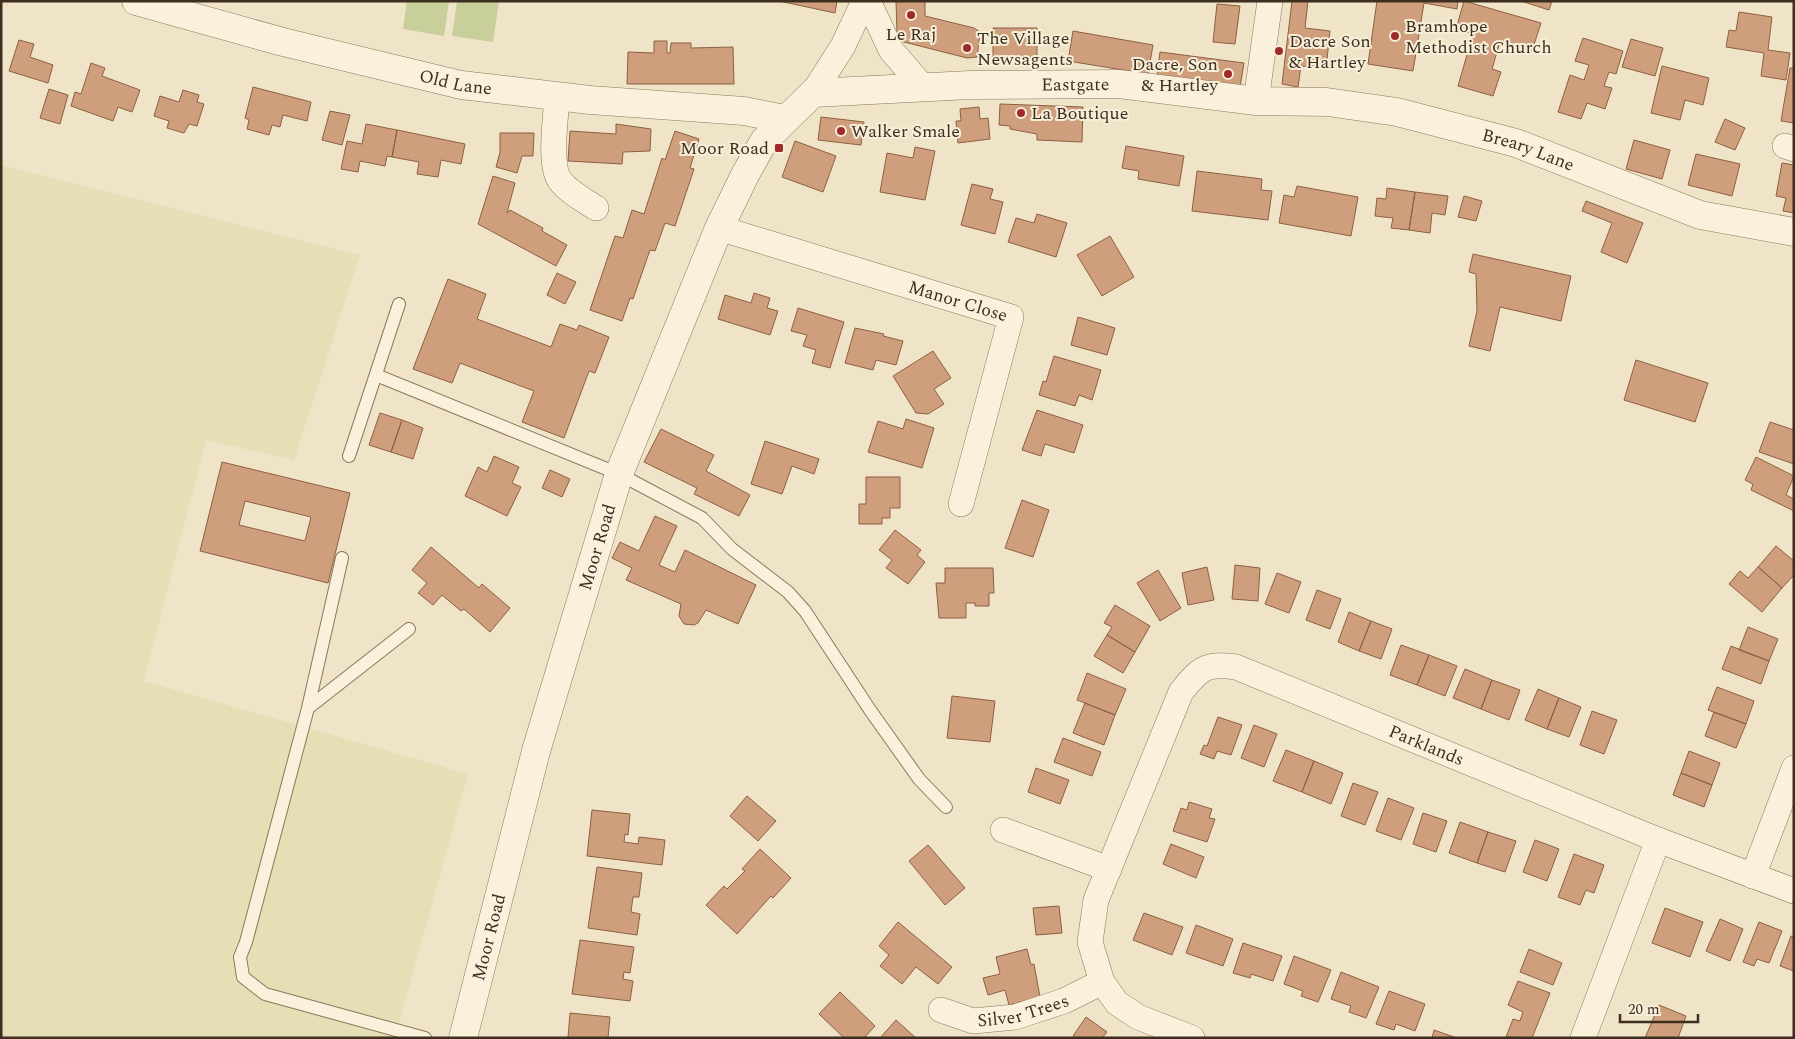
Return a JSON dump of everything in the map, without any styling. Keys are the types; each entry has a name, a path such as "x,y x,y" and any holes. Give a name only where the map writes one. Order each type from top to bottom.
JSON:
{"street":[{"name":"Old Lane","path":"136,1 228,28 461,85 557,97 744,111 784,119"},
{"path":"866,1 891,50 923,87"},
{"path":"813,93 843,46 866,1"},
{"path":"1256,101 1270,1"},
{"name":"Eastgate","path":"813,93 923,87 1120,84 1256,101"},
{"name":"Moor Road","path":"463,1038 536,750 619,474 719,228 764,141 784,119 813,93"},
{"path":"557,97 554,159 559,180 570,191 596,208"},
{"name":"Breary Lane","path":"1256,101 1327,102 1397,112 1516,142 1700,215 1794,232"},
{"name":"Manor Close","path":"719,228 1011,317 961,504"},
{"name":"Parklands","path":"1192,1038 1138,1017 1117,1003 1102,982 1090,942 1096,900 1180,692 1194,675 1215,664 1236,667 1658,840 1794,891"},
{"path":"1753,876 1794,768"},
{"path":"1003,830 1108,869"},
{"path":"1583,1038 1658,840"},
{"name":"Silver Trees","path":"941,1010 973,1021 1015,1017 1064,1001 1102,982"}],"lane":[{"path":"349,456 399,304"},
{"path":"376,375 619,474 696,513 732,549 788,592 805,611 870,710 919,778 946,807"},
{"path":"342,558 308,708 246,942 240,957 243,978 265,994 424,1038"},
{"path":"308,708 409,629"}],"shaded area":[{"path":"1,165 360,255 294,460 206,440 144,681 468,774 395,1038 1,1038"}],"green space":[{"path":"407,1 449,1 444,36 403,29"},
{"path":"457,1 499,1 493,42 452,36"}],"building":[{"path":"779,1 837,1 835,13"},
{"path":"896,1 925,1 925,16 974,28 980,32 977,57 967,58 900,41 897,33"},
{"path":"1292,1 1308,1 1305,28 1330,31 1326,69 1301,66 1298,87 1282,84"},
{"name":"Bramhope Methodist Church","path":"1377,1 1458,1 1457,9 1424,3 1413,71 1368,64"},
{"path":"1464,1 1541,23 1532,51 1500,42 1492,69 1501,72 1493,96 1458,86 1473,34 1456,29"},
{"path":"1521,1 1552,1 1549,10"},
{"path":"1217,4 1240,6 1235,44 1213,42"},
{"path":"1739,12 1772,17 1768,50 1790,53 1786,80 1761,76 1764,53 1726,47 1729,30 1736,31"},
{"path":"993,28 1037,28 1037,59 993,58"},
{"path":"1073,31 1153,45 1148,74 1068,61"},
{"path":"1583,38 1623,51 1616,74 1609,72 1604,86 1612,88 1605,109 1587,103 1581,119 1558,112 1570,75 1584,80 1589,65 1575,61"},
{"path":"1631,39 1663,48 1655,76 1622,67"},
{"path":"19,40 34,44 30,57 53,65 48,83 9,71"},
{"path":"654,41 667,41 667,53 670,53 671,43 691,43 691,48 733,47 734,84 627,84 628,52 654,53"},
{"path":"1160,52 1244,63 1240,87 1157,75"},
{"path":"91,63 105,68 102,76 140,90 132,112 118,107 113,121 71,106 75,92 81,94"},
{"path":"1662,66 1709,78 1703,105 1685,100 1680,120 1651,113"},
{"path":"1790,68 1794,68 1794,123 1781,121"},
{"path":"253,87 311,102 307,121 283,115 280,127 272,125 269,135 247,129 249,120 245,118"},
{"path":"49,89 68,95 60,124 40,118"},
{"path":"183,90 199,95 197,102 204,104 197,126 189,124 184,133 167,128 169,121 154,116 160,96 179,102"},
{"path":"1000,104 1083,107 1082,142 1037,140 1037,134 1010,129 1010,126 999,125"},
{"path":"979,107 980,119 988,118 990,139 958,143 956,121 961,121 960,109"},
{"path":"330,111 350,115 342,145 322,140"},
{"name":"Walker Smale","path":"821,117 864,122 861,145 818,140"},
{"path":"1725,119 1745,128 1735,150 1715,142"},
{"path":"366,124 397,130 392,157 387,156 385,166 360,161 358,172 341,169 347,141 362,144"},
{"path":"616,124 651,129 650,151 623,152 622,164 568,161 570,131 616,134"},
{"path":"397,130 465,144 461,164 441,160 438,177 417,174 419,162 392,157"},
{"path":"675,131 699,139 690,168 694,169 675,226 665,223 655,251 650,250 633,299 630,298 622,321 590,310 615,236 623,238 632,210 644,214 662,158 665,160"},
{"path":"500,133 534,133 533,156 522,156 517,173 496,167 500,152"},
{"path":"1634,140 1670,150 1662,179 1626,169"},
{"path":"795,141 836,156 823,192 782,177"},
{"path":"1126,146 1184,156 1179,186 1138,179 1139,171 1122,168"},
{"path":"915,147 935,151 925,200 880,192 887,153 913,158"},
{"path":"1696,154 1740,164 1732,196 1688,185"},
{"path":"1782,163 1794,165 1794,213 1783,211 1786,198 1776,196"},
{"path":"1197,171 1262,179 1261,190 1272,191 1268,220 1192,211"},
{"path":"493,176 515,183 507,213 510,210 543,228 542,231 567,245 556,266 478,224"},
{"path":"972,184 993,189 990,199 1003,202 995,234 961,225"},
{"path":"1297,186 1358,197 1351,236 1279,223 1284,195 1294,197"},
{"path":"1387,188 1415,192 1409,230 1391,228 1393,218 1375,216 1377,198 1386,199"},
{"path":"1415,192 1448,196 1445,215 1432,213 1430,233 1409,230"},
{"path":"1464,196 1482,201 1476,221 1458,217"},
{"path":"1586,201 1643,223 1627,263 1601,252 1612,223 1582,211"},
{"path":"1037,214 1067,223 1056,257 1008,242 1016,218 1034,223"},
{"path":"1110,236 1134,277 1102,296 1077,255"},
{"path":"1473,254 1571,276 1561,321 1500,307 1490,351 1469,346 1477,311 1476,274 1469,272"},
{"path":"557,273 576,282 565,304 547,295"},
{"path":"448,279 486,294 477,319 551,347 560,324 577,330 579,325 609,337 595,373 589,371 564,438 522,422 534,391 460,363 452,383 413,369"},
{"path":"754,293 770,298 767,308 778,311 770,335 718,319 725,295 751,303"},
{"path":"798,308 844,322 830,368 812,363 816,350 803,346 807,335 791,331"},
{"path":"1078,317 1115,328 1107,355 1071,345"},
{"path":"855,328 884,334 883,336 903,341 896,365 876,360 873,370 845,363"},
{"path":"933,351 951,378 934,389 944,404 928,414 916,413 893,376"},
{"path":"1054,356 1101,370 1092,400 1079,395 1075,406 1039,395 1043,381 1046,382"},
{"path":"1636,360 1708,383 1695,422 1624,400"},
{"path":"1037,410 1083,425 1074,453 1045,444 1041,456 1022,450"},
{"path":"380,413 402,420 391,452 369,445"},
{"path":"906,419 934,428 922,468 868,452 878,421 903,429"},
{"path":"402,420 423,428 413,459 391,452"},
{"path":"1770,422 1794,430 1794,464 1759,452"},
{"path":"661,429 714,455 706,471 750,495 739,516 694,494 697,488 644,462"},
{"path":"765,441 819,459 814,474 792,466 782,494 751,484"},
{"path":"494,456 519,467 512,483 521,487 507,516 465,496 478,467 487,472"},
{"path":"1756,457 1794,476 1786,495 1794,499 1794,511 1751,490 1753,484 1745,480"},
{"path":"222,462 350,493 328,583 200,551","holes":["245,501 311,517 305,541 239,525"]},
{"path":"550,470 570,479 562,497 542,488"},
{"path":"866,477 900,477 900,508 890,508 890,518 882,518 882,524 859,524 859,504 866,504"},
{"path":"1022,500 1049,510 1033,557 1005,548"},
{"path":"655,516 677,526 659,565 675,572 685,550 756,585 738,624 706,610 698,623 694,625 684,624 679,616 681,604 626,580 632,568 612,558 620,542 639,551"},
{"path":"895,530 921,550 917,555 925,562 908,584 886,568 892,560 879,550"},
{"path":"1776,546 1794,561 1794,575 1782,588 1758,567"},
{"path":"431,547 479,588 482,584 510,608 490,632 464,609 461,611 442,595 433,605 418,593 427,583 412,570"},
{"path":"1235,565 1260,568 1258,601 1232,599"},
{"path":"1207,567 1214,600 1188,605 1182,573"},
{"path":"1758,567 1782,588 1762,612 1729,584 1740,571 1748,578"},
{"path":"945,568 993,568 994,593 989,593 989,606 975,606 975,603 966,603 966,618 939,618 936,583 945,583"},
{"path":"1158,570 1181,608 1160,621 1137,583"},
{"path":"1277,573 1301,582 1289,613 1265,604"},
{"path":"1317,590 1341,599 1330,629 1306,620"},
{"path":"1115,605 1150,626 1135,652 1107,635 1112,627 1104,623"},
{"path":"1349,612 1371,621 1359,651 1338,642"},
{"path":"1371,621 1392,629 1381,659 1359,651"},
{"path":"1748,627 1778,639 1769,661 1739,650"},
{"path":"1107,635 1135,652 1123,673 1094,656"},
{"path":"1401,645 1429,655 1417,685 1390,675"},
{"path":"1731,646 1769,661 1761,684 1722,669"},
{"path":"1429,655 1457,666 1445,696 1417,685"},
{"path":"1465,669 1492,680 1481,709 1453,698"},
{"path":"1087,673 1126,689 1115,715 1077,700"},
{"path":"1492,680 1520,690 1509,720 1481,709"},
{"path":"1717,687 1754,701 1746,724 1708,710"},
{"path":"1538,689 1559,698 1547,729 1525,720"},
{"path":"952,696 995,701 990,742 947,738"},
{"path":"1559,698 1581,707 1569,737 1547,729"},
{"path":"1085,703 1115,715 1104,745 1073,733"},
{"path":"1592,711 1617,720 1604,754 1580,745"},
{"path":"1714,712 1746,724 1736,748 1705,736"},
{"path":"1218,717 1242,725 1231,755 1217,751 1214,759 1200,754 1204,745 1207,746"},
{"path":"1254,725 1277,734 1264,767 1241,758"},
{"path":"1063,738 1101,752 1092,776 1054,762"},
{"path":"1286,750 1314,761 1302,792 1273,781"},
{"path":"1689,751 1720,763 1712,785 1681,773"},
{"path":"1314,761 1343,773 1331,804 1302,792"},
{"path":"1036,768 1069,780 1060,804 1028,792"},
{"path":"1681,773 1712,785 1704,807 1673,795"},
{"path":"1353,783 1378,792 1365,825 1341,816"},
{"path":"747,796 776,821 758,841 730,816"},
{"path":"1388,798 1414,808 1401,840 1376,831"},
{"path":"1189,802 1212,809 1209,818 1215,819 1207,842 1173,831 1181,808 1187,810"},
{"path":"592,810 630,814 628,835 625,834 624,842 638,844 639,837 665,840 662,865 587,856"},
{"path":"1423,813 1447,821 1436,852 1413,844"},
{"path":"1460,822 1488,832 1477,863 1449,853"},
{"path":"1488,832 1516,841 1505,872 1477,863"},
{"path":"1535,840 1559,849 1547,881 1523,872"},
{"path":"1171,844 1204,857 1196,878 1163,864"},
{"path":"928,845 965,888 945,905 909,861"},
{"path":"760,849 791,878 773,898 771,896 737,934 706,905 724,886 727,889 745,871 742,869"},
{"path":"1574,854 1604,865 1594,893 1586,890 1580,905 1558,897"},
{"path":"597,867 642,873 639,897 633,897 631,912 640,914 637,935 588,928"},
{"path":"1059,906 1062,933 1036,935 1033,908"},
{"path":"1665,908 1703,922 1690,957 1652,943"},
{"path":"1144,913 1183,927 1172,955 1133,940"},
{"path":"1720,919 1743,929 1730,961 1706,951"},
{"path":"898,922 952,967 938,984 916,967 902,984 880,966 889,955 879,946"},
{"path":"1759,922 1782,931 1769,963 1757,959 1754,966 1743,962"},
{"path":"1196,925 1233,939 1223,966 1186,953"},
{"path":"1791,936 1794,937 1794,971 1780,966"},
{"path":"580,940 634,947 630,973 624,972 623,979 633,981 630,1001 572,994"},
{"path":"1243,943 1282,956 1273,981 1251,974 1250,978 1233,973"},
{"path":"1027,949 1031,965 1034,964 1040,997 1009,1005 1005,990 988,995 983,978 1000,974 996,957"},
{"path":"1529,949 1562,963 1553,985 1520,972"},
{"path":"1294,956 1331,970 1318,1002 1301,996 1303,991 1284,984"},
{"path":"1341,972 1379,987 1366,1018 1349,1012 1351,1006 1331,999"},
{"path":"1518,981 1550,993 1532,1038 1506,1037 1513,1019 1520,1021 1523,1012 1508,1005"},
{"path":"1389,991 1425,1004 1415,1031 1396,1024 1394,1030 1376,1024"},
{"path":"840,992 875,1026 864,1038 844,1038 819,1014"},
{"path":"1659,1005 1686,1016 1678,1038 1645,1038"},
{"path":"570,1013 610,1017 608,1038 568,1038"},
{"path":"1086,1017 1107,1032 1102,1038 1076,1038 1073,1036"},
{"path":"896,1020 916,1038 880,1038"},
{"path":"1434,1030 1457,1038 1432,1038"}],"place":[{"name":"Le Raj","path":"911,15"},
{"name":"Bramhope Methodist Church","path":"1395,36"},
{"name":"The Village Newsagents","path":"967,48"},
{"name":"Dacre Son & Hartley","path":"1279,51"},
{"name":"Dacre, Son & Hartley","path":"1228,74"},
{"name":"La Boutique","path":"1021,113"},
{"name":"Walker Smale","path":"841,131"},
{"name":"Moor Road","path":"779,148"}]}
